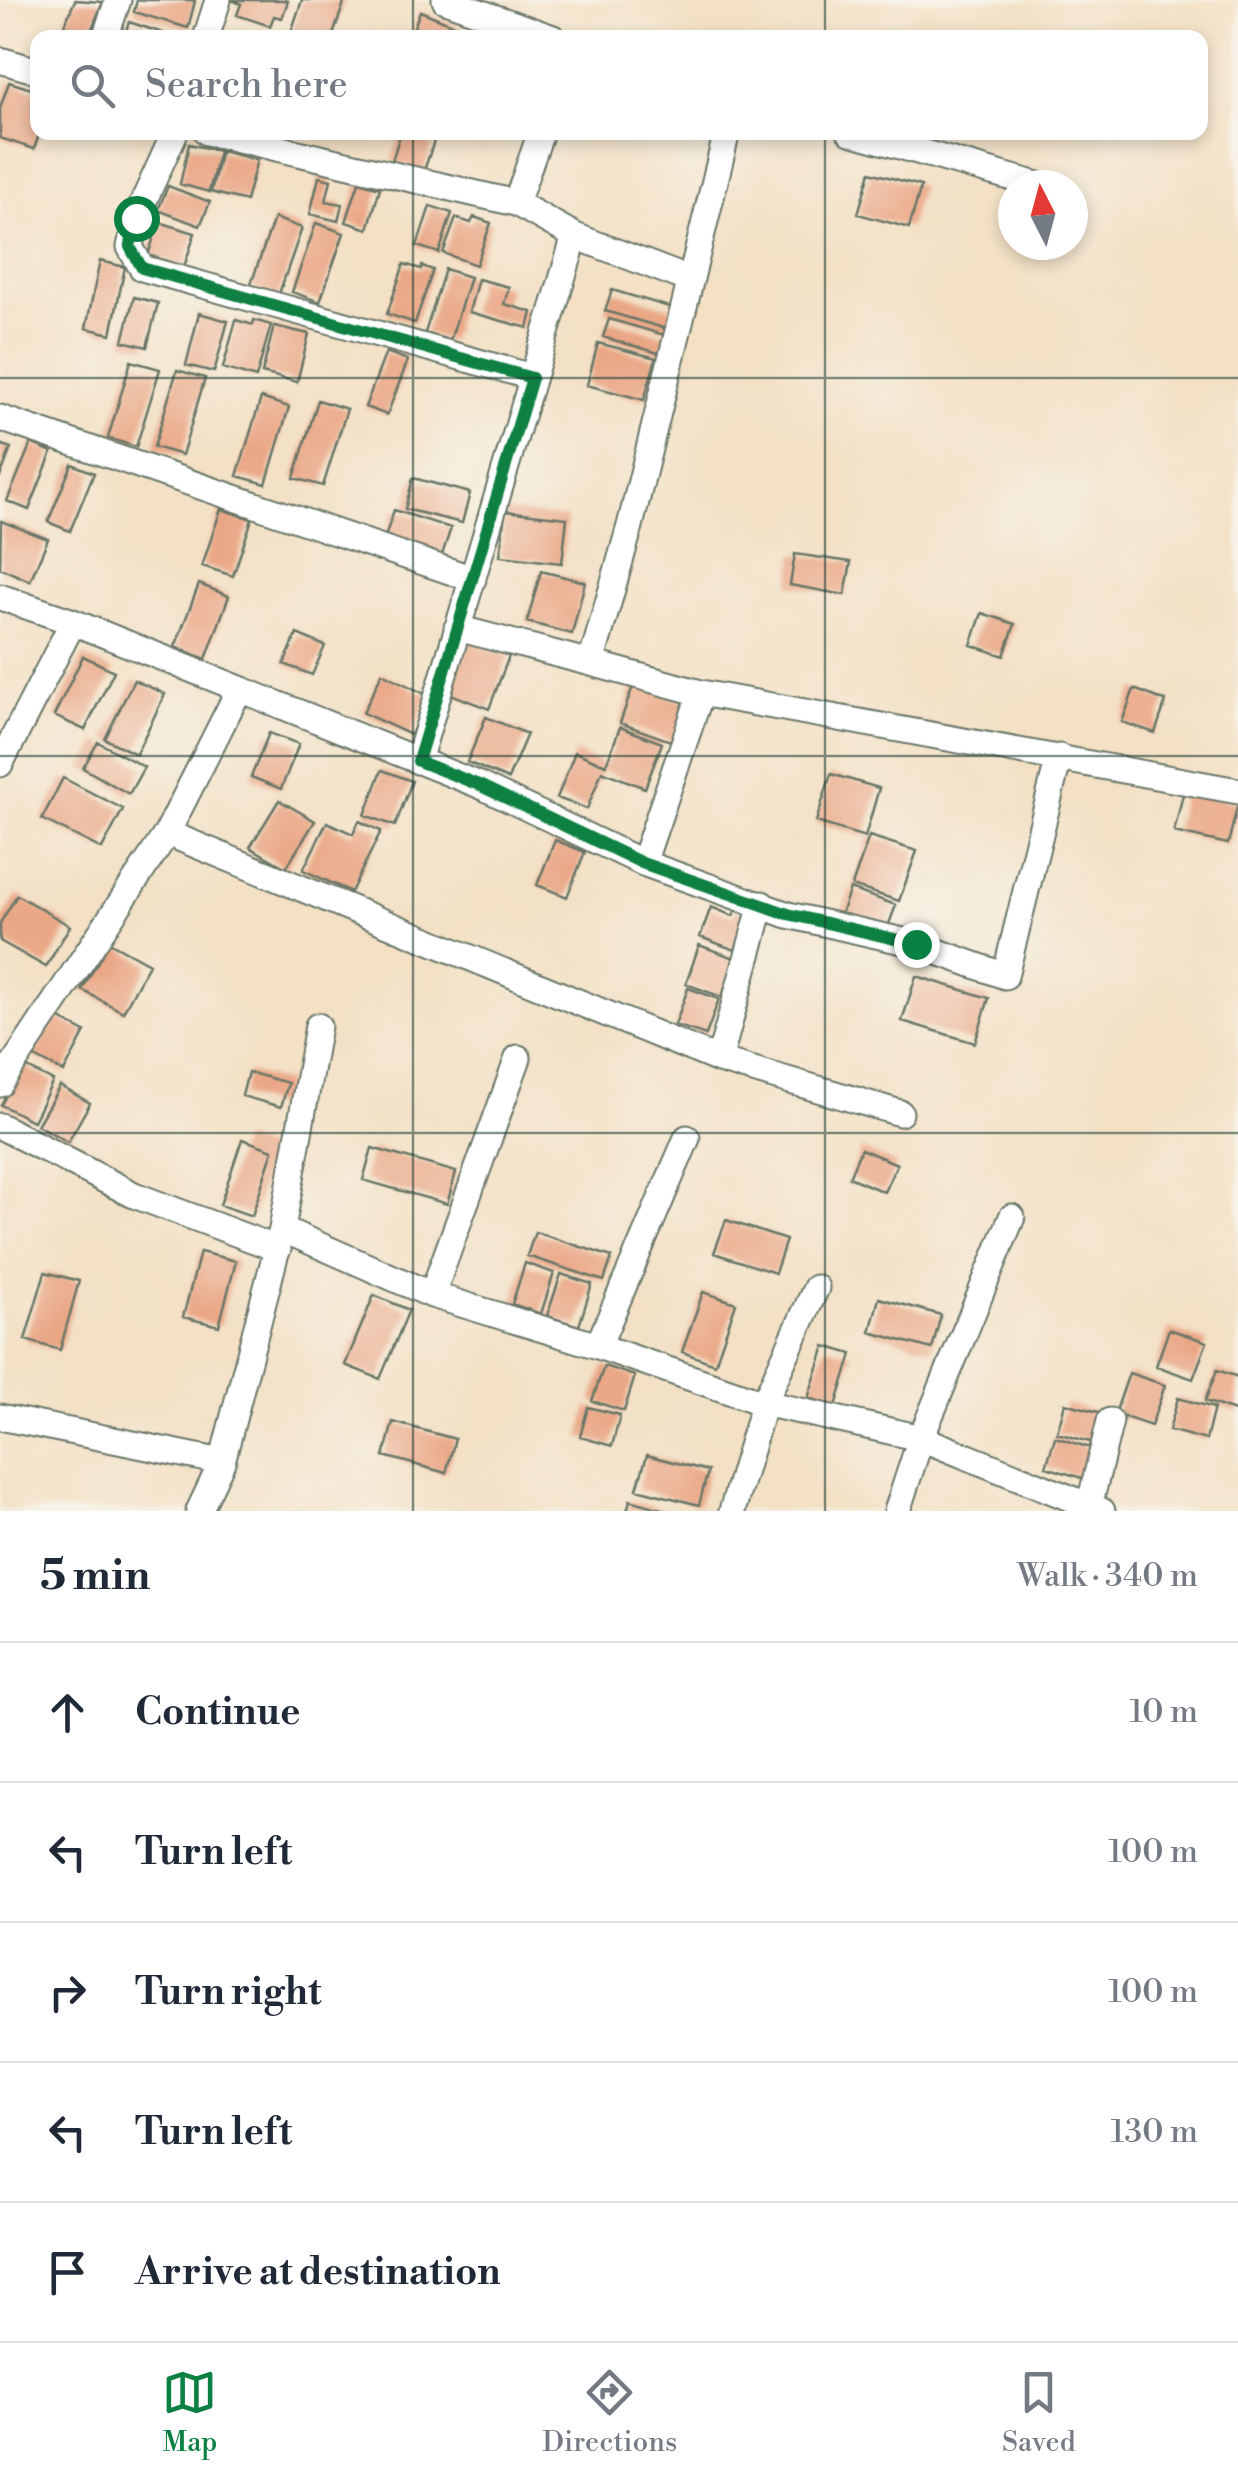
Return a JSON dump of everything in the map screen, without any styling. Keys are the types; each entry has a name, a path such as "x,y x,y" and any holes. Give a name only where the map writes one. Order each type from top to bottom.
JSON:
{"street":[{"path":"108,30 118,0"},
{"path":"209,30 218,0"},
{"path":"445,0 530,30"},
{"path":"0,60 30,69"},
{"path":"171,140 136,218 130,247 142,268 532,378"},
{"path":"242,140 516,203 575,236 690,280"},
{"path":"516,203 538,140"},
{"path":"590,663 630,526 725,140"},
{"path":"878,140 998,174"},
{"path":"418,761 575,236"},
{"path":"0,418 473,580"},
{"path":"0,598 73,622 479,785 642,863 788,914 916,944 1005,976 1059,757"},
{"path":"0,764 73,622"},
{"path":"458,628 701,693 1238,791"},
{"path":"0,1084 167,833 240,690"},
{"path":"642,863 701,693"},
{"path":"167,833 719,1060 900,1113"},
{"path":"719,1060 762,904"},
{"path":"200,1511 222,1462 280,1239 318,1026"},
{"path":"432,1296 518,1058"},
{"path":"0,1126 134,1195 280,1239 432,1296 598,1346 764,1403 921,1438 1093,1510 1110,1422"},
{"path":"598,1346 686,1138"},
{"path":"897,1511 921,1438 1012,1217"},
{"path":"732,1511 764,1403 816,1288"},
{"path":"0,1417 222,1462"}],"building":[{"path":"75,0 103,2 91,30 62,30"},
{"path":"137,0 195,1 188,28 134,12"},
{"path":"232,0 288,1 282,18 274,16 270,26 237,15 241,4"},
{"path":"302,0 345,0 335,30 292,30"},
{"path":"420,11 457,26 456,30 413,30"},
{"path":"129,22 154,30 126,30"},
{"path":"9,82 30,89 30,140 37,140 34,149 0,138 0,108"},
{"path":"399,140 434,140 424,171 392,161"},
{"path":"189,144 219,151 209,192 180,184"},
{"path":"221,151 257,160 246,201 211,192"},
{"path":"870,172 921,186 909,228 858,214"},
{"path":"319,177 331,180 326,201 342,204 338,221 310,214"},
{"path":"359,182 380,188 368,229 346,222"},
{"path":"168,186 210,202 200,226 158,210"},
{"path":"430,206 452,213 439,253 417,246"},
{"path":"474,217 491,223 476,265 443,253 456,218 471,223"},
{"path":"274,218 302,228 278,297 250,287"},
{"path":"159,222 195,233 184,267 148,255"},
{"path":"316,223 344,233 320,302 292,292"},
{"path":"100,261 125,267 111,334 86,328"},
{"path":"404,264 433,270 415,323 387,314"},
{"path":"445,269 470,277 450,341 425,333"},
{"path":"478,279 509,287 504,304 532,312 528,328 469,312"},
{"path":"612,290 676,309 670,330 605,311"},
{"path":"134,297 158,303 147,347 123,341"},
{"path":"199,313 228,321 214,372 186,365"},
{"path":"609,319 668,336 662,354 603,337"},
{"path":"236,320 271,325 256,378 223,368"},
{"path":"274,326 309,334 297,382 262,373"},
{"path":"598,343 656,358 644,400 587,385"},
{"path":"386,352 408,360 387,415 365,407"},
{"path":"131,361 160,369 136,447 108,438"},
{"path":"177,370 205,378 182,455 154,447"},
{"path":"261,398 289,407 266,484 237,476"},
{"path":"318,400 347,409 323,486 294,478"},
{"path":"31,443 52,452 29,510 7,501"},
{"path":"0,444 11,448 0,477"},
{"path":"72,464 94,473 70,531 48,522"},
{"path":"413,478 470,493 462,523 405,509"},
{"path":"221,509 252,519 233,576 202,566"},
{"path":"394,510 451,528 442,555 385,537"},
{"path":"505,511 567,518 562,563 500,556"},
{"path":"1,521 48,539 30,581 0,568"},
{"path":"795,554 851,562 845,595 790,585"},
{"path":"541,571 585,582 572,634 527,622"},
{"path":"199,584 229,596 206,659 175,647"},
{"path":"982,613 1015,624 1004,656 971,645"},
{"path":"297,634 325,646 312,675 284,664"},
{"path":"468,640 509,656 489,709 448,693"},
{"path":"83,656 114,671 85,730 54,716"},
{"path":"382,673 429,696 411,735 363,713"},
{"path":"134,680 165,694 136,754 105,739"},
{"path":"634,683 690,704 676,743 620,723"},
{"path":"1134,689 1166,701 1155,733 1122,722"},
{"path":"486,717 527,734 508,779 467,762"},
{"path":"620,727 662,743 645,788 602,771 587,809 557,798 575,752 606,765"},
{"path":"269,733 299,744 281,789 251,777"},
{"path":"98,742 144,767 129,794 83,768"},
{"path":"382,770 412,781 395,826 365,815"},
{"path":"831,774 879,788 865,837 816,822"},
{"path":"63,778 123,809 102,849 42,819"},
{"path":"1184,790 1238,803 1228,844 1174,832"},
{"path":"279,800 315,821 286,868 250,847"},
{"path":"359,821 381,831 351,892 303,870 327,822 353,834"},
{"path":"869,836 917,851 899,901 852,886"},
{"path":"555,840 585,852 567,897 537,885"},
{"path":"850,889 896,905 886,932 840,916"},
{"path":"17,895 70,926 46,967 0,941 0,923"},
{"path":"711,907 733,916 736,909 749,914 735,950 700,937"},
{"path":"109,942 149,964 123,1012 82,990"},
{"path":"699,945 735,958 722,997 686,984"},
{"path":"916,976 989,998 975,1043 902,1021"},
{"path":"688,988 719,999 706,1035 675,1025"},
{"path":"54,1016 85,1032 64,1072 33,1056"},
{"path":"22,1065 53,1081 33,1121 1,1105"},
{"path":"248,1072 288,1083 281,1107 242,1096"},
{"path":"60,1086 90,1103 68,1142 37,1125"},
{"path":"242,1139 273,1150 252,1216 220,1205"},
{"path":"372,1148 456,1172 447,1204 363,1180"},
{"path":"861,1149 897,1164 884,1192 849,1177"},
{"path":"726,1220 786,1240 775,1273 714,1253"},
{"path":"535,1232 612,1257 604,1281 527,1256"},
{"path":"200,1252 236,1261 219,1326 183,1317"},
{"path":"525,1263 554,1273 541,1314 512,1304"},
{"path":"45,1272 79,1281 60,1350 25,1340"},
{"path":"561,1274 592,1284 579,1326 547,1316"},
{"path":"703,1292 736,1303 715,1364 682,1352"},
{"path":"374,1295 409,1310 380,1379 345,1365"},
{"path":"879,1298 941,1315 932,1349 870,1332"},
{"path":"1169,1329 1207,1342 1193,1379 1156,1366"},
{"path":"825,1346 852,1354 836,1406 808,1398"},
{"path":"604,1366 635,1376 624,1411 592,1401"},
{"path":"1217,1370 1238,1377 1238,1412 1205,1401"},
{"path":"1129,1373 1165,1385 1151,1426 1115,1414"},
{"path":"1178,1398 1214,1408 1206,1440 1169,1430"},
{"path":"1065,1403 1102,1413 1094,1443 1057,1433"},
{"path":"588,1407 620,1415 612,1446 580,1437"},
{"path":"393,1422 455,1439 446,1473 384,1456"},
{"path":"1055,1437 1094,1449 1085,1479 1046,1467"},
{"path":"647,1455 708,1471 699,1505 637,1489"},
{"path":"630,1500 665,1510 665,1511 627,1511"}],"route":[{"path":"136,218 130,247 142,268 532,378 418,761 479,785 642,863 788,914 916,944"}]}
